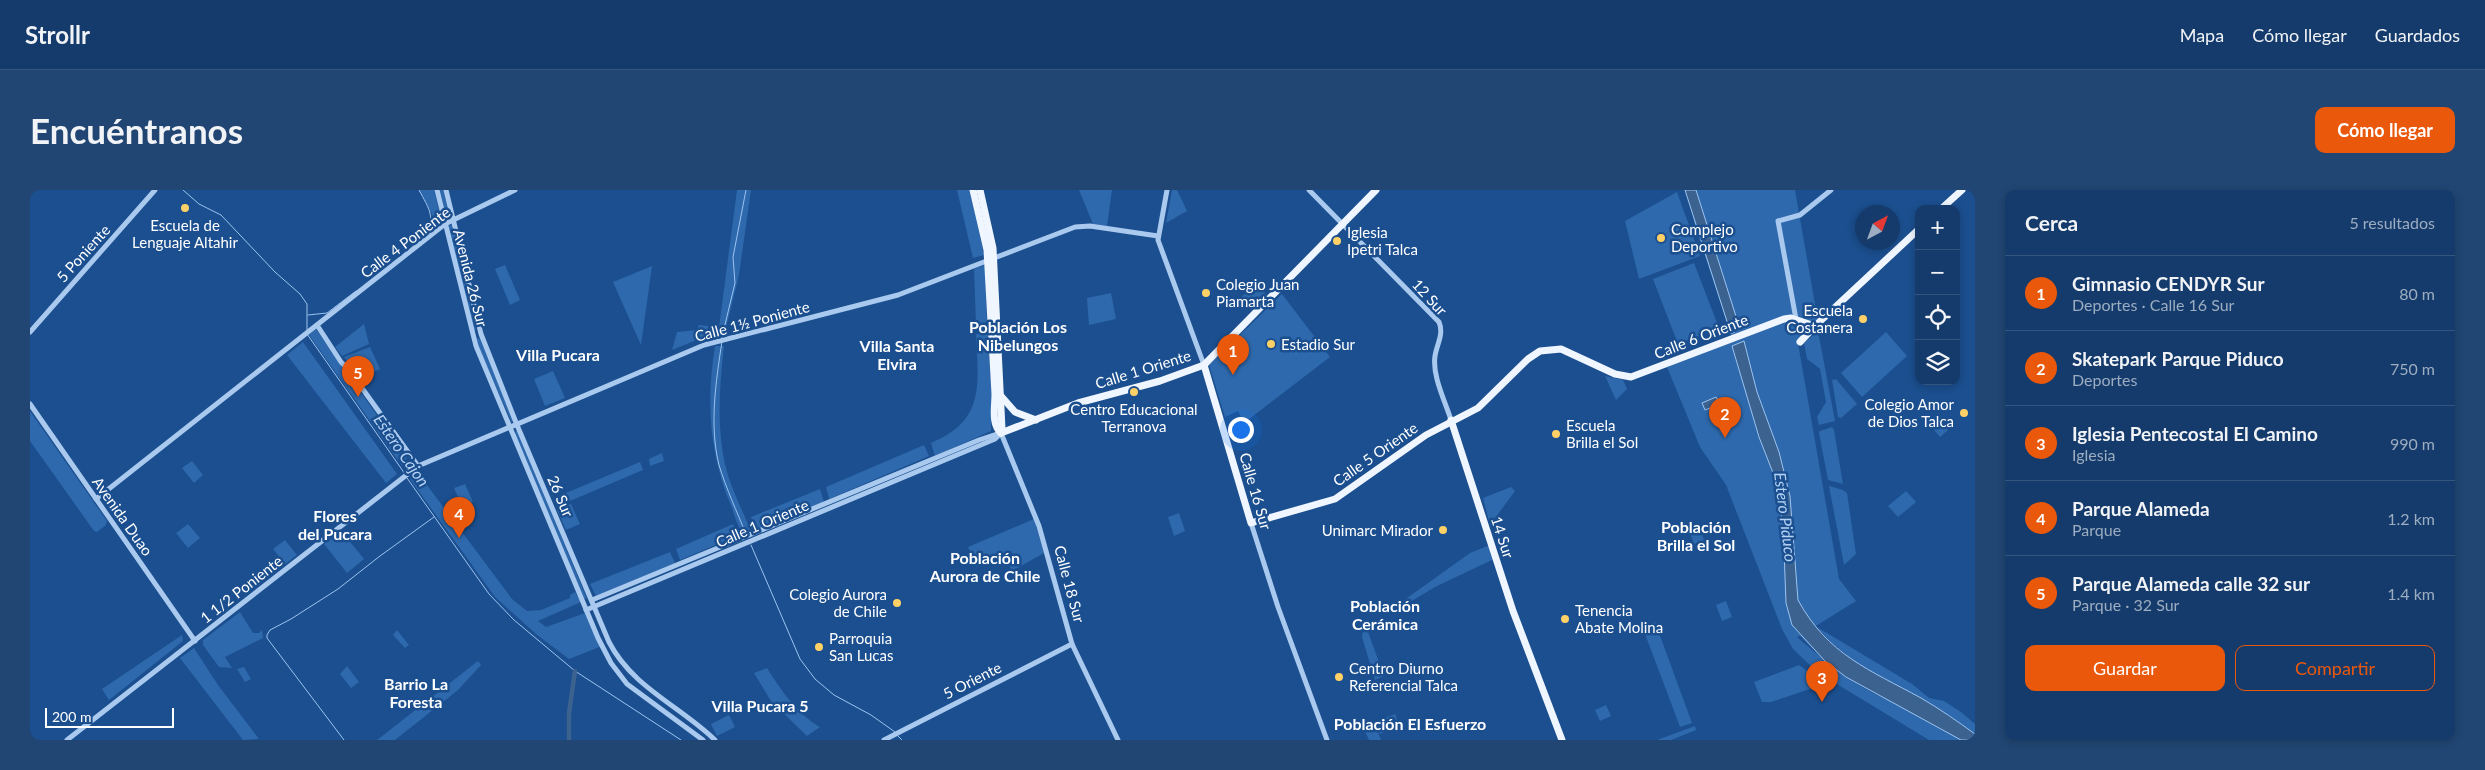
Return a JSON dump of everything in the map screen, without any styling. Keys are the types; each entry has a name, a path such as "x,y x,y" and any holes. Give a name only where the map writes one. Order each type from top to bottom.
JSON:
{"main road":[{"name":"Calle 18 Sur","path":"973,190 991,258 994,418 1001,433"},
{"name":"Calle 18 Sur","path":"980,190 991,258 1001,433"},
{"name":"Calle 1 Oriente","path":"1001,433 1088,400 1160,381 1204,365 1376,190"},
{"path":"1945,205 1962,190"},
{"path":"1800,342 1915,233"},
{"name":"Calle 6 Oriente","path":"1481,405 1528,359 1544,350 1556,348 1567,351 1615,374 1631,377 1784,319 1796,319"},
{"path":"1796,319 1815,326"},
{"name":"Calle 16 Sur","path":"1204,365 1251,523"},
{"path":"1000,392 1004,401 1015,412 1028,419 1039,420"},
{"name":"Calle 5 Oriente","path":"1251,523 1331,501 1451,420 1472,412 1481,405"},
{"name":"14 Sur","path":"1451,420 1513,610 1562,740"}],"street":[{"name":"5 Poniente","path":"30,332 155,190"},
{"path":"437,190 445,224"},
{"name":"Avenida 26 Sur","path":"446,190 453,219"},
{"name":"Calle 4 Poniente","path":"96,499 445,224 515,190"},
{"name":"Calle 16 Sur","path":"1167,190 1158,236 1162,252 1204,365"},
{"name":"12 Sur","path":"1309,190 1438,322 1441,329 1440,338"},
{"path":"1796,319 1778,220 1800,215 1831,190"},
{"name":"26 Sur","path":"453,219 481,334 517,426 612,647 628,670 647,688 690,718 715,740"},
{"name":"Avenida 26 Sur","path":"445,224 473,338"},
{"name":"Calle 1½ Poniente","path":"411,470 640,372 716,342 898,295 1075,227 1090,226 1158,236"},
{"path":"317,325 341,362 349,370 418,466"},
{"name":"26 Sur","path":"473,338 586,610 611,663 623,680 703,740"},
{"name":"14 Sur","path":"1440,338 1435,366 1451,420"},
{"name":"Avenida Duao","path":"30,404 195,641"},
{"name":"Calle 1 Oriente","path":"592,600 979,440 1001,433"},
{"name":"Calle 1 Oriente","path":"586,610 995,439 1001,433"},
{"name":"Calle 18 Sur","path":"1001,433 1039,526 1072,644 1118,740"},
{"name":"1 1/2 Poniente","path":"67,740 411,470"},
{"name":"Calle 16 Sur","path":"1251,523 1278,607 1327,740"},
{"name":"5 Oriente","path":"884,740 1072,644"}],"shaded area":[{"path":"419,190 434,190 441,218 436,222"},
{"path":"439,190 445,190 451,214 448,216 446,216"},
{"path":"737,190 751,190 739,275 725,332 718,335"},
{"path":"957,190 970,190 984,255 973,258"},
{"path":"1079,190 1112,190 1107,226 1093,224"},
{"path":"1172,190 1177,190 1187,211 1166,223"},
{"path":"1687,190 1795,190 1818,321 1798,343 1839,579 1856,601 1811,629 1827,649 1961,724 1849,657 1817,627 1912,684 1929,698 1944,701 1961,712 1975,724 1975,740 1929,740 1817,672 1793,649 1782,629 1726,485 1700,447 1667,367 1733,341 1695,225","holes":["1800,636 1823,659 1808,646 1797,637","1829,664 1891,701 1865,689"]},
{"name":"Complejo Deportivo","path":"1677,192 1700,256 1639,279 1625,221"},
{"path":"452,225 476,330 474,330 448,227"},
{"name":"Complejo Deportivo","path":"1694,263 1719,328 1678,344 1653,279"},
{"path":"505,265 520,300 510,305 495,269"},
{"path":"985,265 987,322 976,324 974,269"},
{"path":"652,266 641,345 613,282"},
{"path":"1257,284 1267,296 1250,309 1241,297"},
{"path":"1111,293 1116,319 1089,325 1087,298"},
{"path":"1282,294 1330,357 1244,423 1238,411 1225,417 1209,365"},
{"path":"364,324 369,344 342,356 335,347"},
{"path":"699,325 708,326 709,335 672,350 677,332 697,330"},
{"path":"316,329 407,458 402,466 309,335"},
{"path":"1818,331 1835,421 1819,425 1817,417 1826,402 1820,369 1807,359 1804,343"},
{"path":"1886,332 1907,356 1862,397 1841,373"},
{"path":"988,333 992,393 991,431 935,456 931,443 949,434 962,423 970,412 975,399 977,385 976,334"},
{"path":"478,338 513,420 512,423 475,340"},
{"path":"303,342 397,474 386,483 287,355"},
{"path":"715,346 724,346 720,400 721,440 734,492 750,529 744,535 724,488 714,448 710,408"},
{"path":"370,347 380,369 359,379 344,357"},
{"path":"553,371 565,398 545,406 534,379"},
{"path":"1605,376 1623,380 1627,389 1616,400"},
{"path":"1836,379 1857,404 1841,418 1838,417 1832,380"},
{"path":"30,411 107,521 106,525 97,532 94,531 30,441"},
{"path":"1938,419 1948,430 1940,437 1930,425"},
{"path":"1832,427 1843,484 1828,480 1819,433"},
{"path":"518,431 587,599 584,598 515,434"},
{"path":"924,445 929,456 829,499 826,487"},
{"path":"662,453 664,461 650,466 649,459"},
{"path":"192,461 203,475 194,483 182,468"},
{"path":"640,462 643,470 558,506 554,498"},
{"path":"418,473 512,599 527,611 541,610 570,598 570,595 575,592 581,602 538,621 546,627 588,612 602,646 569,659 536,634 495,597 410,479"},
{"path":"465,484 473,502 462,506 454,488"},
{"path":"1829,486 1847,493 1856,554 1844,565"},
{"path":"1511,487 1515,491 1490,525 1483,498"},
{"path":"820,489 824,502 756,530 751,517"},
{"path":"1906,491 1916,502 1898,517 1888,506"},
{"path":"571,504 580,524 566,530 557,510"},
{"path":"1179,513 1185,531 1174,536 1168,517"},
{"path":"1034,519 1044,553 1012,571 1004,554 976,567 968,547"},
{"path":"188,524 200,538 188,548 176,533"},
{"path":"733,524 737,536 680,560 676,549"},
{"path":"1698,524 1704,540 1694,544 1688,528"},
{"path":"342,532 364,559 347,573 324,544"},
{"path":"285,540 297,555 285,564 273,549"},
{"path":"1490,545 1494,559 1435,587 1390,614 1393,608 1470,553"},
{"path":"670,552 675,563 596,596 590,584"},
{"path":"1726,601 1732,617 1722,621 1716,605"},
{"path":"240,612 253,633 259,633 262,630 263,638 225,657 232,668 219,667 203,645 203,640"},
{"path":"1655,622 1692,723 1680,727 1642,626"},
{"path":"1367,629 1384,676 1375,680 1362,637 1363,632"},
{"path":"397,630 409,645 405,648 393,635"},
{"path":"182,635 183,641 109,700 102,689"},
{"path":"194,648 218,685 259,739 243,740 180,658"},
{"path":"478,661 481,665 458,690 395,740 377,740"},
{"path":"1799,665 1825,684 1771,702 1762,702 1754,682"},
{"path":"347,666 359,682 351,688 340,674"},
{"path":"244,667 251,679 245,682 237,669"},
{"path":"767,668 797,708 820,727 807,736 771,701 754,673"},
{"path":"1606,705 1611,716 1600,721 1595,710"},
{"path":"1395,714 1400,727 1380,734 1375,722"},
{"path":"729,715 735,727 717,736 711,724"},
{"path":"1374,723 1381,740 1369,740 1363,727"},
{"path":"1695,726 1696,730 1671,740 1657,740"}],"water":[{"path":"1685,190 1696,190 1740,329 1731,334"},
{"name":"Estero Piduco","path":"1744,341 1757,392 1779,452 1790,496 1798,600 1823,635 1837,648 1868,669 1948,715 1975,734 1975,740 1961,740 1846,677 1825,661 1792,625 1786,603 1783,524 1775,478 1759,437 1732,346"},
{"path":"1716,397 1720,404 1705,410 1702,403"}],"waterway":[{"name":"Estero Cajon","path":"183,190 199,204 221,215 275,272 300,294 307,304 307,330"},
{"path":"419,190 431,219 424,237"},
{"path":"722,337 735,283 733,257 746,190"},
{"path":"308,315 327,313 356,291"},
{"name":"Estero Cajon","path":"307,334 405,474"},
{"path":"722,341 714,403 714,434 719,465 746,534"},
{"name":"Estero Cajon","path":"407,478 489,594 514,620 575,671 681,740"},
{"path":"344,740 267,638 267,635 270,630 338,589 434,517"},
{"path":"751,545 800,659 815,679 834,695 871,715 895,732"},
{"path":"569,740 569,713 575,671"},
{"path":"897,735 902,740"}],"place":[{"name":"Escuela de Lenguaje Altahir","path":"185,208"},
{"name":"Complejo Deportivo","path":"1661,238"},
{"name":"Iglesia Ipetri Talca","path":"1337,241"},
{"name":"Colegio Juan Piamarta","path":"1206,293"},
{"name":"Escuela Costanera","path":"1863,319"},
{"name":"Estadio Sur","path":"1271,344"},
{"name":"Gimnasio CENDYR Sur","path":"1233,375"},
{"name":"Centro Educacional Terranova","path":"1134,392"},
{"name":"Parque Alameda calle 32 sur","path":"358,397"},
{"name":"Colegio Amor de Dios Talca","path":"1964,413"},
{"name":"Escuela Brilla el Sol","path":"1556,434"},
{"name":"Skatepark Parque Piduco","path":"1725,438"},
{"name":"Unimarc Mirador","path":"1443,530"},
{"name":"Parque Alameda","path":"459,538"},
{"name":"Colegio Aurora de Chile","path":"897,603"},
{"name":"Tenencia Abate Molina","path":"1565,619"},
{"name":"Parroquia San Lucas","path":"819,647"},
{"name":"Centro Diurno Referencial Talca","path":"1339,677"},
{"name":"Iglesia Pentecostal El Camino","path":"1822,702"}],"district":[{"name":"Población Los Nibelungos","path":"1018,335"},
{"name":"Villa Pucara","path":"558,354"},
{"name":"Villa Santa Elvira","path":"897,354"},
{"name":"Flores del Pucara","path":"335,524"},
{"name":"Población Brilla el Sol","path":"1696,535"},
{"name":"Población Aurora de Chile","path":"985,566"},
{"name":"Población Cerámica","path":"1385,614"},
{"name":"Barrio La Foresta","path":"416,692"},
{"name":"Villa Pucara 5","path":"760,705"},
{"name":"Población El Esfuerzo","path":"1410,723"}]}
